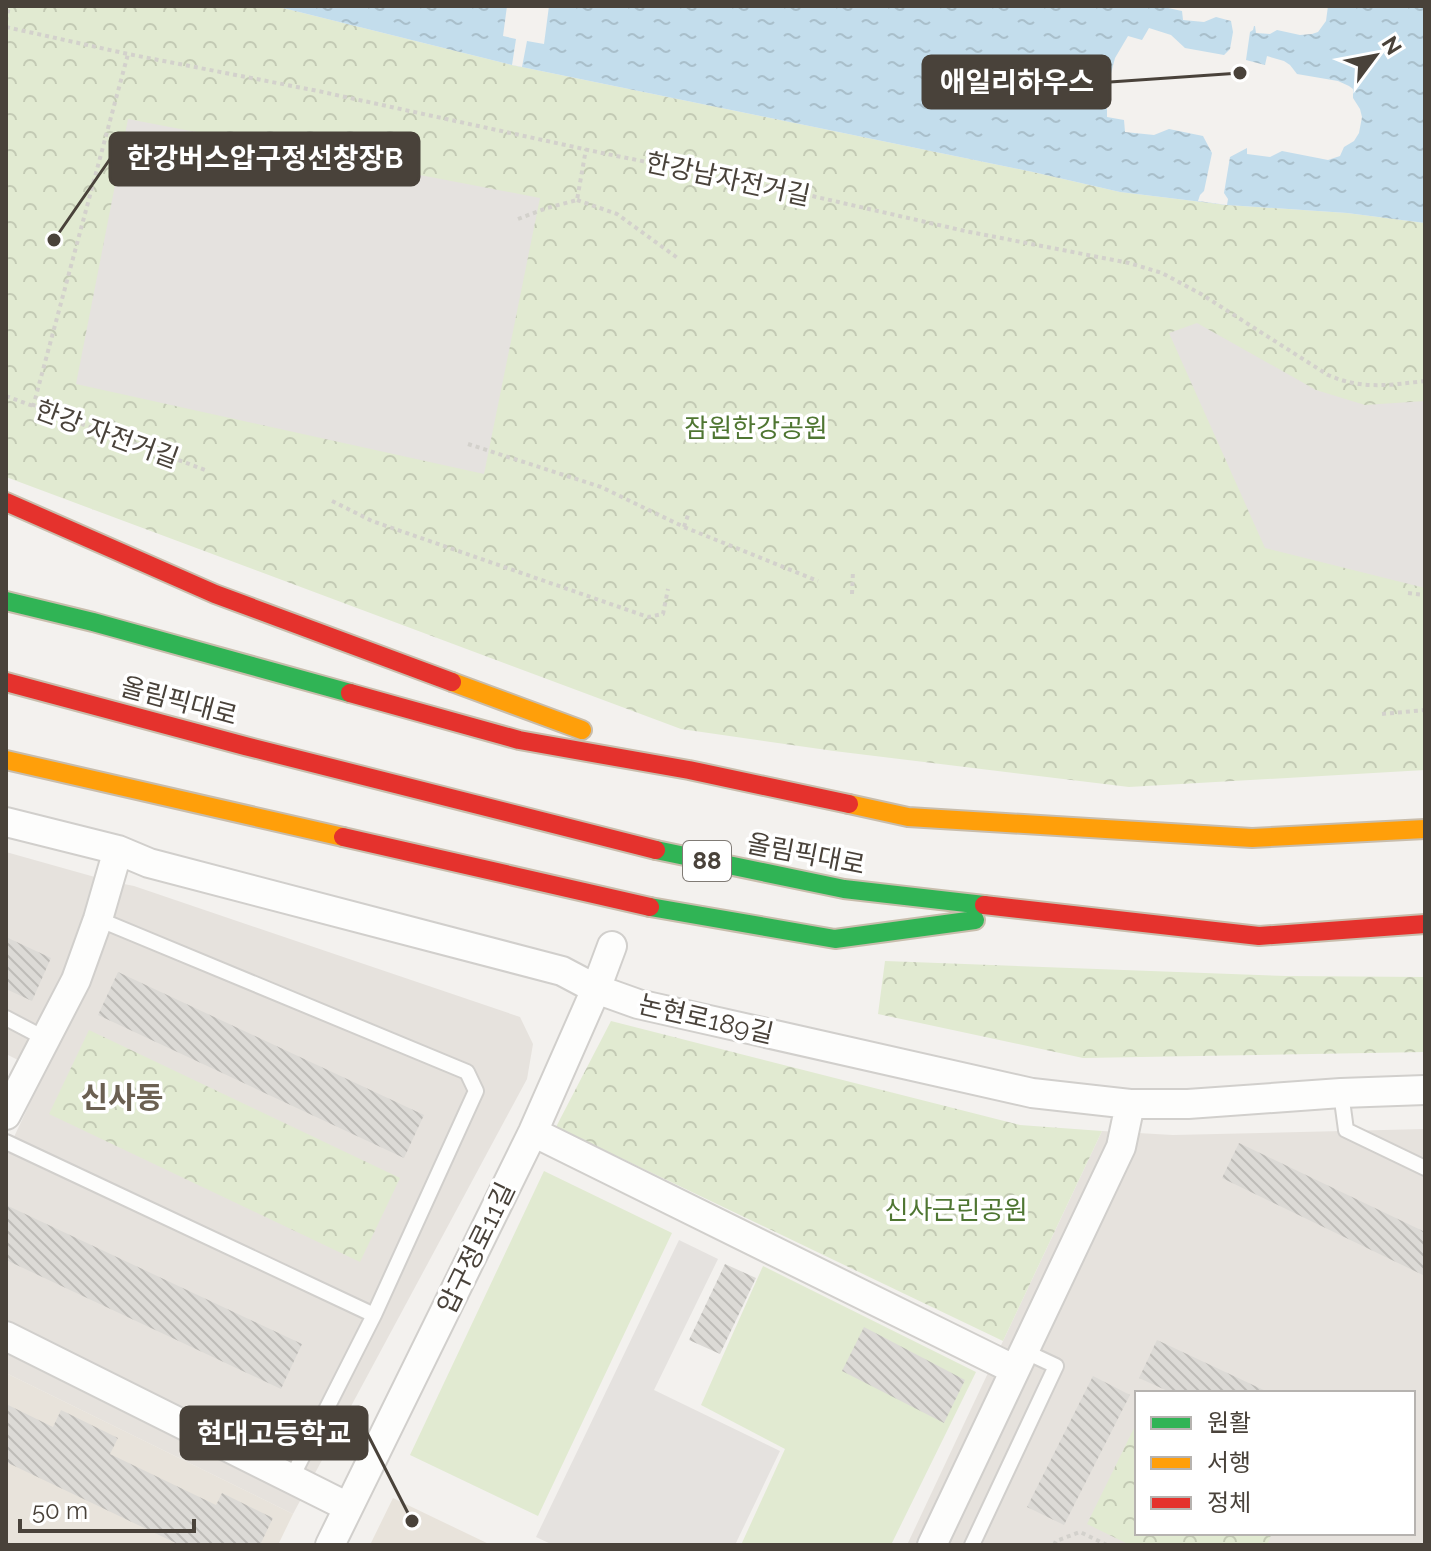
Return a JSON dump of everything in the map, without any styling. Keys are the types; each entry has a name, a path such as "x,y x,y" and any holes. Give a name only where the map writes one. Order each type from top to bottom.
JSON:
{"highway":[{"path":"6,502 215,594 689,770"},
{"path":"45,590 93,622"},
{"name":"올림픽대로","path":"6,601 93,622 519,740 689,770 908,817 1252,838 1425,829"},
{"name":"올림픽대로","path":"6,682 670,854 844,889 1259,936 1425,924"},
{"path":"6,760 665,910 835,939 1042,910"}],"street":[{"name":"논현로189길","path":"6,822 118,850 149,863 562,971 596,989 638,1004 1032,1093 1130,1104 1188,1104 1425,1090"},
{"path":"6,1115 76,980 118,850"},
{"name":"압구정로11길","path":"330,1545 533,1132 612,946"},
{"path":"934,1544 1121,1147 1130,1104"},
{"path":"533,1132 1020,1360"},
{"path":"6,1336 348,1507"}],"lane":[{"path":"98,919 467,1072 476,1091 374,1315 291,1479"},
{"path":"6,1018 46,1039"},
{"path":"1341,1093 1346,1130 1425,1168"},
{"path":"6,1142 374,1315"},
{"path":"972,1545 1056,1366 1020,1360"}],"path":[{"path":"6,21 9,6"},
{"name":"한강남자전거길","path":"6,27 1138,265 1201,294 1342,381 1372,386 1425,381"},
{"path":"33,407 128,54"},
{"path":"577,200 586,149"},
{"path":"518,219 577,200 617,214 679,259"},
{"name":"한강 자전거길","path":"6,396 208,471"},
{"path":"468,444 601,487 684,527 818,581"},
{"path":"332,501 372,521 648,617 663,614 668,589"},
{"path":"684,527 688,515"},
{"path":"852,594 853,571"},
{"path":"1408,593 1425,595"},
{"path":"1382,714 1425,710"},
{"path":"1054,1545 1056,1541 1080,1532 1107,1545"}],"shaded area":[{"path":"128,119 540,198 484,474 76,384"},
{"path":"1197,323 1316,390 1365,405 1425,401 1425,588 1265,548 1169,333"},
{"path":"6,852 134,886 520,1017 533,1044 527,1079 293,1514 6,1373 6,1154 44,1073 6,1054"},
{"path":"1425,1129 1425,1545 907,1545 1102,1131 1173,1135"},
{"path":"679,1240 718,1259 654,1390 780,1451 735,1545 553,1545 536,1537"},
{"path":"6,1373 293,1514 278,1545 6,1545"},
{"path":"393,1498 491,1545 370,1545"}],"green space":[{"name":"잠원한강공원","path":"6,6 275,6 512,65 1120,192 1425,223 1425,770 1129,787 681,729 6,477"},
{"path":"885,961 1286,976 1425,977 1425,1052 1083,1058 878,1014"},
{"name":"신사근린공원","path":"611,1021 1020,1125 1102,1131 1003,1341 556,1127"},
{"path":"89,1030 400,1178 360,1262 49,1114"},
{"path":"544,1171 672,1233 538,1516 410,1455"},
{"path":"763,1266 976,1372 891,1545 741,1545 785,1449 701,1405"},
{"path":"1135,1426 1135,1535 1271,1535 1267,1545 1130,1545 1087,1524"}],"water":[{"path":"275,6 1425,6 1425,223 1120,192 512,65"}],"pier":[{"path":"507,6 549,6 544,44 527,41 522,67 512,65 516,39 503,36"},
{"path":"1167,6 1328,6 1326,21 1318,32 1312,34 1277,30 1270,34 1256,33 1254,26 1250,32 1246,60 1265,65 1267,56 1284,61 1297,74 1338,81 1353,89 1353,98 1362,117 1354,141 1344,147 1340,156 1328,160 1282,151 1270,157 1247,154 1247,148 1230,157 1224,193 1228,199 1227,205 1198,201 1204,191 1212,153 1203,136 1169,129 1154,135 1125,132 1124,120 1107,117 1107,89 1115,58 1128,36 1142,40 1149,28 1171,35 1185,48 1224,55 1230,49 1231,21 1216,17 1204,22 1183,20 1182,11"}],"building":[{"path":"6,937 51,958 32,1001 6,989"},
{"path":"118,972 424,1115 404,1158 98,1015"},
{"path":"1239,1143 1425,1232 1425,1276 1222,1178"},
{"path":"6,1205 302,1344 281,1389 6,1260"},
{"path":"725,1264 756,1278 720,1354 689,1340"},
{"path":"864,1327 965,1380 944,1423 842,1371"},
{"path":"1157,1340 1266,1391 1168,1391 1139,1378"},
{"path":"1093,1376 1130,1395 1064,1525 1027,1507"},
{"path":"6,1404 53,1427 61,1410 118,1438 110,1454 216,1505 222,1493 273,1518 260,1545 180,1545 6,1462"}],"traffic: fast":[{"path":"6,601 350,693"},
{"path":"656,850 844,889 984,905"},
{"path":"650,907 835,939 975,920"}],"traffic: slow":[{"path":"452,682 582,730"},
{"path":"6,760 343,837"},
{"path":"849,804 908,817 1252,838 1425,829"}],"traffic: jam":[{"path":"6,502 215,594 452,682"},
{"path":"6,682 656,850"},
{"path":"350,693 519,740 689,770 849,804"},
{"path":"343,837 650,907"},
{"path":"984,905 1259,936 1425,924"}],"place":[{"name":"애일리하우스","path":"1240,73"},
{"name":"한강버스압구정선창장B","path":"54,240"},
{"name":"현대고등학교","path":"412,1521"}],"district":[{"name":"신사동","path":"122,1098"}]}
